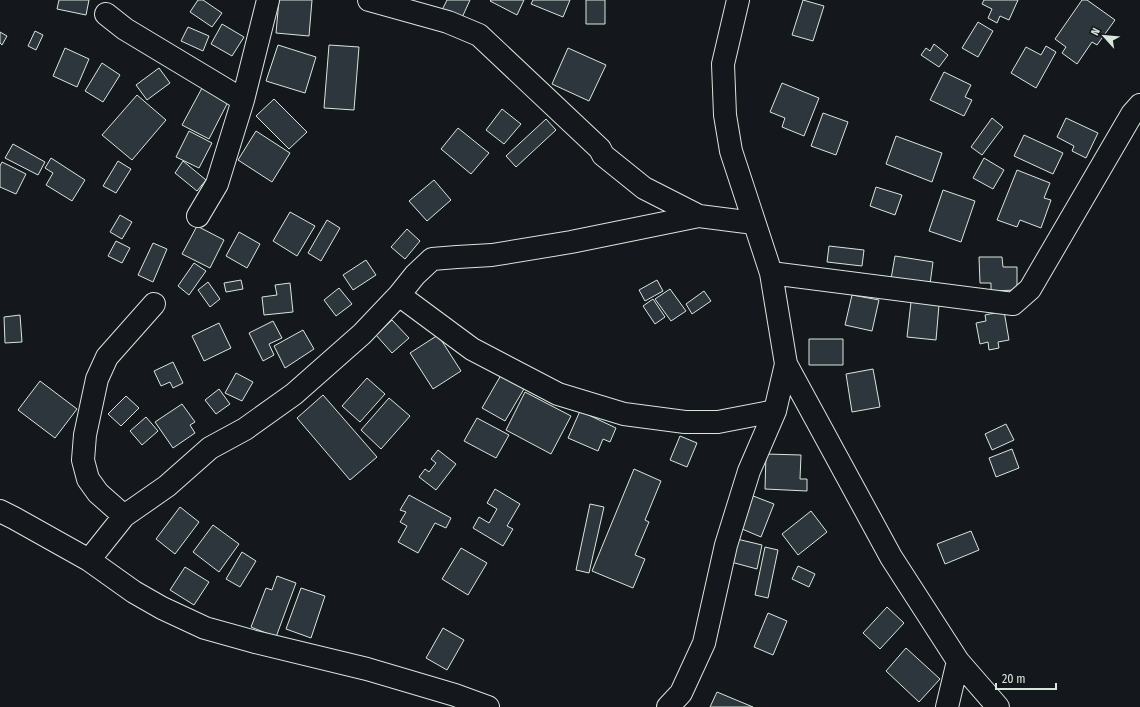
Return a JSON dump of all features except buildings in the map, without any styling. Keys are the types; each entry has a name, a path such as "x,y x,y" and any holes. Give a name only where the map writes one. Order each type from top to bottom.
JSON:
{"street":[{"path":"198,216 217,184 243,100 268,0"},
{"path":"369,0 448,22 480,35 576,126 609,160 644,188 699,216"},
{"path":"738,0 723,64 730,151 771,273 786,364 892,557 958,661 998,707"},
{"path":"106,14 125,29 243,100"},
{"path":"771,273 1013,304 1030,289 1132,114 1140,105"},
{"path":"89,560 124,516 167,486 210,448 245,428 294,394 362,334 399,295 415,275 432,259 492,256 571,242 699,216 754,223"},
{"path":"399,295 472,349 558,394 572,399 624,414 685,422 718,422 775,411"},
{"path":"124,516 98,493 88,480 83,460 85,435 97,379 107,357 154,304"},
{"path":"668,707 681,693 704,643 726,545 749,471 775,411 786,364"},
{"path":"0,512 14,518 89,560 134,592 162,608 206,628 255,642 367,669 454,694 488,707"},
{"path":"947,707 958,661"}]}
